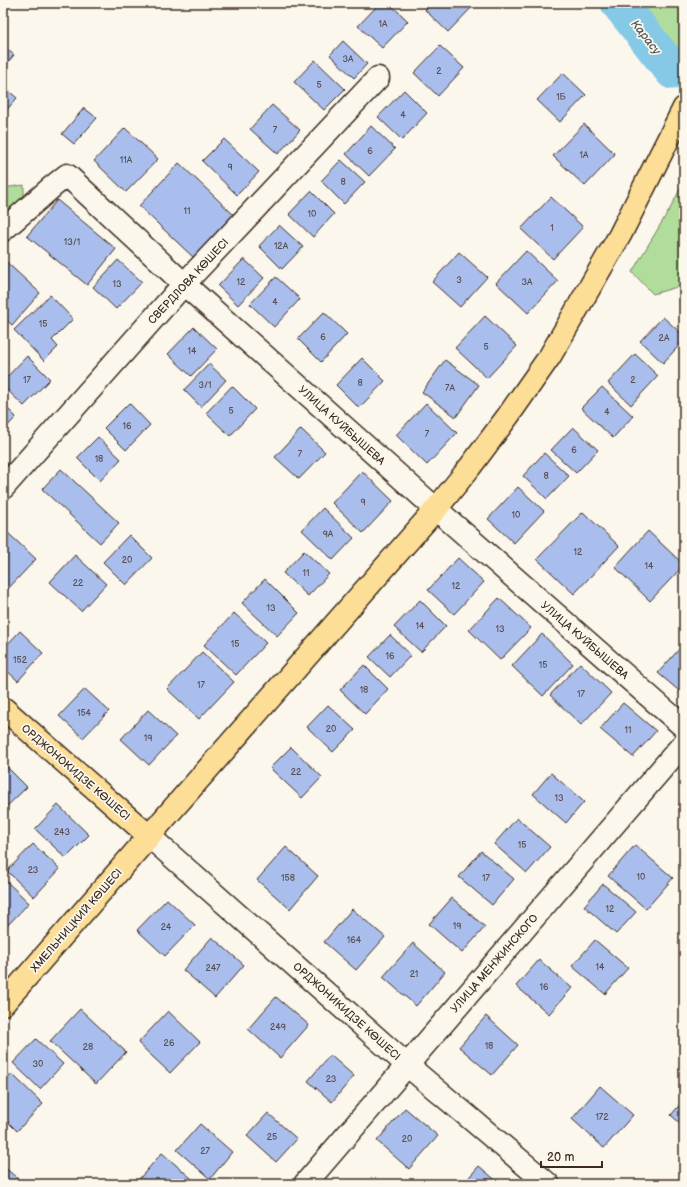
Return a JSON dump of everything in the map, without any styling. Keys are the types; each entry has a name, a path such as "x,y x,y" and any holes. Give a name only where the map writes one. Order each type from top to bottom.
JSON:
{"main road":[{"name":"ХМЕЛЬНИЦКИЙ КӨШЕСІ","path":"3,1004 436,509 470,467 550,356 620,235 684,108"},
{"name":"ОРДЖОНОКИДЗЕ КӨШЕСІ","path":"3,708 149,836"}],"street":[{"name":"СВЕРДЛОВА КӨШЕСІ","path":"3,488 184,284 378,78"},
{"name":"УЛИЦА КУЙБЫШЕВА","path":"3,230 67,175 184,284 436,509 684,727"},
{"name":"УЛИЦА МЕНЖИНСКОГО","path":"305,1184 684,743"},
{"name":"ОРДЖОНИКИДЗЕ КӨШЕСІ","path":"149,836 407,1065 548,1184"}],"green space":[{"path":"639,3 684,3 684,60"},
{"path":"684,181 684,285 653,294 632,272 671,207"},
{"path":"24,185 24,198 3,216 3,188"}],"building":[{"path":"380,3 389,3 408,21 382,48 358,26"},
{"path":"431,3 472,3 474,5 448,32 425,10"},
{"path":"343,41 367,64 354,78 330,55"},
{"path":"3,46 14,55 3,68"},
{"path":"440,46 464,68 438,96 414,73"},
{"path":"315,60 345,89 324,110 294,82"},
{"path":"563,73 586,95 560,122 537,100"},
{"path":"3,86 17,98 3,114"},
{"path":"404,90 427,113 402,140 378,117"},
{"path":"272,105 300,130 278,154 250,129"},
{"path":"84,108 97,118 74,144 62,134"},
{"path":"584,124 615,154 585,186 553,156"},
{"path":"371,126 395,149 369,176 346,154"},
{"path":"125,128 158,159 126,192 94,161"},
{"path":"224,139 259,172 237,195 202,161"},
{"path":"341,160 365,182 344,204 321,181"},
{"path":"179,163 235,216 194,258 139,206"},
{"path":"311,191 334,214 313,237 289,214"},
{"path":"551,197 583,227 553,259 521,229"},
{"path":"57,200 116,249 87,285 27,236"},
{"path":"279,225 303,247 282,269 259,246"},
{"path":"526,251 558,281 528,313 496,283"},
{"path":"459,252 487,277 460,307 432,282"},
{"path":"3,259 40,293 12,325 3,317"},
{"path":"244,259 264,278 238,305 218,286"},
{"path":"118,260 142,282 116,309 93,287"},
{"path":"276,277 300,299 274,327 250,304"},
{"path":"50,295 73,319 52,340 58,347 44,361 14,330"},
{"path":"324,312 347,334 321,362 298,339"},
{"path":"485,316 517,346 487,378 455,348"},
{"path":"663,317 684,336 684,340 663,363 640,341"},
{"path":"194,327 217,349 191,376 168,354"},
{"path":"635,354 658,376 631,405 608,383"},
{"path":"27,356 50,379 24,406 3,386 3,381"},
{"path":"362,358 385,381 359,408 336,385"},
{"path":"445,360 479,385 456,417 422,392"},
{"path":"209,364 226,380 201,407 184,390"},
{"path":"232,386 255,409 230,436 206,413"},
{"path":"602,387 633,416 613,438 581,408"},
{"path":"129,403 150,425 126,450 104,428"},
{"path":"426,403 457,433 427,465 396,435"},
{"path":"3,404 16,417 3,431"},
{"path":"573,427 598,450 576,473 551,450"},
{"path":"301,429 325,452 299,479 275,457"},
{"path":"98,437 121,459 100,481 77,458"},
{"path":"544,453 569,476 547,499 523,476"},
{"path":"61,469 119,523 100,543 42,489"},
{"path":"362,471 393,501 363,533 332,503"},
{"path":"518,487 544,511 514,543 488,519"},
{"path":"323,508 354,538 333,560 302,530"},
{"path":"583,512 619,546 574,594 537,559"},
{"path":"648,531 684,565 650,601 615,567"},
{"path":"8,533 36,559 6,591 3,589 3,538"},
{"path":"129,535 152,558 126,585 103,562"},
{"path":"304,551 329,574 308,596 283,573"},
{"path":"75,555 106,584 81,611 50,582"},
{"path":"458,558 484,582 454,614 428,590"},
{"path":"265,579 299,613 277,636 242,603"},
{"path":"499,598 531,628 500,660 469,630"},
{"path":"420,600 446,626 421,652 394,627"},
{"path":"234,613 266,643 236,675 204,645"},
{"path":"20,631 43,653 18,681 3,667 3,649"},
{"path":"542,634 573,664 543,696 512,666"},
{"path":"390,635 411,655 390,677 369,657"},
{"path":"681,647 684,649 684,695 658,673"},
{"path":"202,652 234,682 199,719 167,689"},
{"path":"580,663 611,693 581,725 550,695"},
{"path":"364,665 388,689 365,714 340,690"},
{"path":"85,689 109,711 83,738 59,716"},
{"path":"623,703 656,731 633,757 600,729"},
{"path":"328,705 355,730 333,752 307,727"},
{"path":"148,710 176,736 149,765 121,739"},
{"path":"291,747 322,777 302,798 270,768"},
{"path":"3,763 27,787 3,810"},
{"path":"551,773 584,802 566,823 533,794"},
{"path":"684,799 684,808 679,804"},
{"path":"58,805 89,835 66,858 35,829"},
{"path":"517,818 550,847 527,873 494,844"},
{"path":"33,844 60,869 34,897 7,871"},
{"path":"635,845 673,878 646,909 608,876"},
{"path":"286,847 318,876 290,909 257,880"},
{"path":"481,851 514,879 492,905 459,877"},
{"path":"3,878 29,903 3,930"},
{"path":"603,884 636,912 616,934 584,906"},
{"path":"452,898 485,927 462,953 429,924"},
{"path":"167,899 195,925 165,956 137,930"},
{"path":"352,909 385,937 356,970 324,942"},
{"path":"212,937 244,965 215,998 183,970"},
{"path":"595,940 628,968 605,994 572,966"},
{"path":"413,943 445,972 416,1006 383,977"},
{"path":"539,960 572,988 549,1014 516,986"},
{"path":"276,997 309,1025 280,1058 248,1029"},
{"path":"80,1009 126,1052 96,1084 50,1041"},
{"path":"168,1011 200,1042 170,1073 138,1043"},
{"path":"486,1016 518,1045 492,1075 459,1047"},
{"path":"36,1039 63,1064 40,1089 13,1063"},
{"path":"330,1055 354,1076 332,1102 308,1081"},
{"path":"12,1074 43,1104 17,1131 3,1117 3,1083"},
{"path":"600,1086 633,1115 604,1148 572,1119"},
{"path":"684,1100 684,1127 671,1115"},
{"path":"405,1108 438,1136 409,1169 377,1141"},
{"path":"268,1113 297,1139 276,1162 247,1136"},
{"path":"200,1124 232,1152 210,1179 177,1150"},
{"path":"162,1153 198,1184 145,1184 139,1179"},
{"path":"3,1166 24,1184 3,1184"},
{"path":"479,1166 500,1184 463,1184"}],"waterway":[{"name":"Карасу","path":"619,3 673,71"}]}
